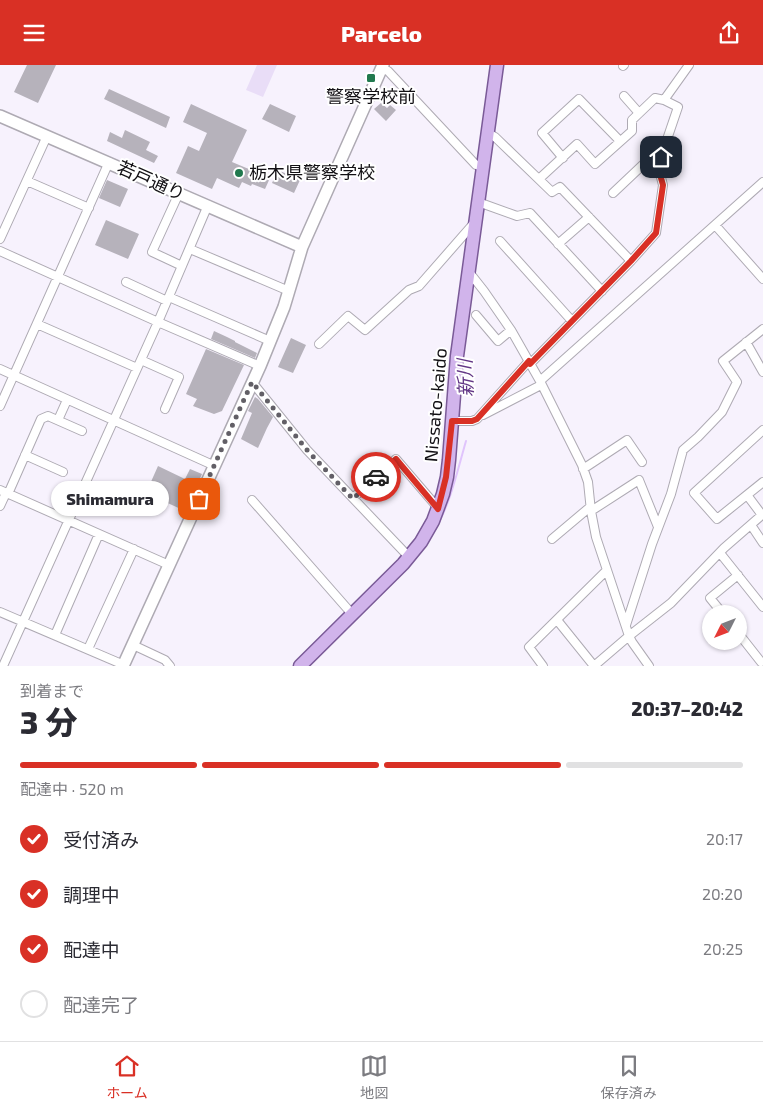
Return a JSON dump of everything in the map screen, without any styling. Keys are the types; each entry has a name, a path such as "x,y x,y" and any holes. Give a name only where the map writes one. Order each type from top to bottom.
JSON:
{"main road":[{"name":"Nissato-kaido","path":"300,666 409,557 428,532 438,509 446,477 466,421 457,357 472,276 476,221 481,203 483,167 491,135 498,65"}],"street":[{"path":"664,100 689,65"},
{"path":"0,612 124,665 260,366 289,291 302,247 382,66 476,165 483,167"},
{"path":"624,96 639,113"},
{"path":"563,157 542,133 579,99 620,141"},
{"path":"539,179 578,144 596,163 632,131 632,120 655,99 664,100 678,107 661,157 659,171"},
{"name":"若戸通り","path":"1,118 109,162 302,247"},
{"path":"491,135 552,192 560,187 631,261"},
{"path":"0,239 47,136"},
{"path":"466,421 572,321 656,233 663,185 659,171 649,159 613,193"},
{"path":"0,406 109,162"},
{"path":"27,181 89,208"},
{"path":"466,421 540,383 763,182"},
{"path":"179,193 152,252 182,266"},
{"path":"481,203 517,216 530,213 602,291"},
{"path":"5,665 208,205"},
{"path":"558,244 589,217"},
{"path":"319,344 348,316 364,330 409,290 418,286 476,221"},
{"path":"715,225 763,279"},
{"path":"500,241 572,321"},
{"path":"190,249 289,291"},
{"path":"0,251 260,366"},
{"path":"472,276 511,330 584,469 588,482 590,509 596,537 629,636 649,666"},
{"path":"126,282 270,341"},
{"path":"476,315 498,341 511,330"},
{"path":"37,324 137,368"},
{"path":"626,625 658,527 671,494 683,450 722,412 737,382 722,361 763,329"},
{"path":"746,342 763,371"},
{"path":"141,360 179,377 165,409"},
{"path":"0,369 214,466"},
{"path":"252,382 307,450 409,557"},
{"path":"58,420 68,400"},
{"path":"0,505 41,419 48,415 82,431"},
{"path":"763,430 694,493 717,519 763,482"},
{"path":"584,469 627,440 642,462"},
{"path":"25,455 63,472"},
{"path":"353,499 396,459 438,509"},
{"path":"552,539 590,509 639,480 658,527"},
{"path":"5,492 169,565"},
{"path":"557,619 594,666 671,603 720,553 762,515 747,495"},
{"path":"252,500 352,615"},
{"path":"751,525 763,543"},
{"path":"55,635 100,534"},
{"path":"88,649 134,549"},
{"path":"720,553 763,607"},
{"path":"543,666 529,647 607,570"},
{"path":"716,605 710,598 738,575"},
{"path":"133,645 165,660 170,666"},
{"path":"748,646 760,663"}],"shaded area":[{"path":"257,65 277,65 263,97 246,90"}],"building":[{"path":"27,65 56,65 38,103 14,92"},
{"path":"109,89 170,117 166,128 104,99"},
{"path":"381,103 387,108 390,105 396,110 386,121 374,109"},
{"path":"191,104 247,130 232,162 270,178 265,189 242,182 239,188 217,178 212,189 176,173 188,146 199,151 207,133 183,122"},
{"path":"270,104 296,116 289,132 262,119"},
{"path":"125,130 150,142 146,150 158,156 154,163 107,141 110,132 122,138"},
{"path":"278,170 300,180 294,193 272,183"},
{"path":"107,180 128,189 120,207 99,198"},
{"path":"106,220 139,234 128,259 95,245"},
{"path":"214,331 257,353 255,358 211,339"},
{"path":"291,338 306,345 293,373 278,367"},
{"path":"206,349 244,365 222,411 214,414 193,406 197,399 186,394"},
{"path":"255,397 273,417 258,448 241,439 252,413 248,411"},
{"path":"158,466 185,479 190,469 202,474 185,511 146,493"}],"waterway":[{"name":"新川","path":"433,533 449,500 466,441"}],"way so far":[{"path":"199,499 252,382 307,450 353,499 376,477"}],"place":[{"name":"警察学校前","path":"371,78"},
{"name":"栃木県警察学校","path":"239,173"},
{"name":"Shimamura","path":"199,499"}],"route":[{"path":"376,477 396,459 438,509 443,494 449,460 452,421 472,421 477,419 529,361 530,364 656,233 663,185 659,171 661,157"}]}
